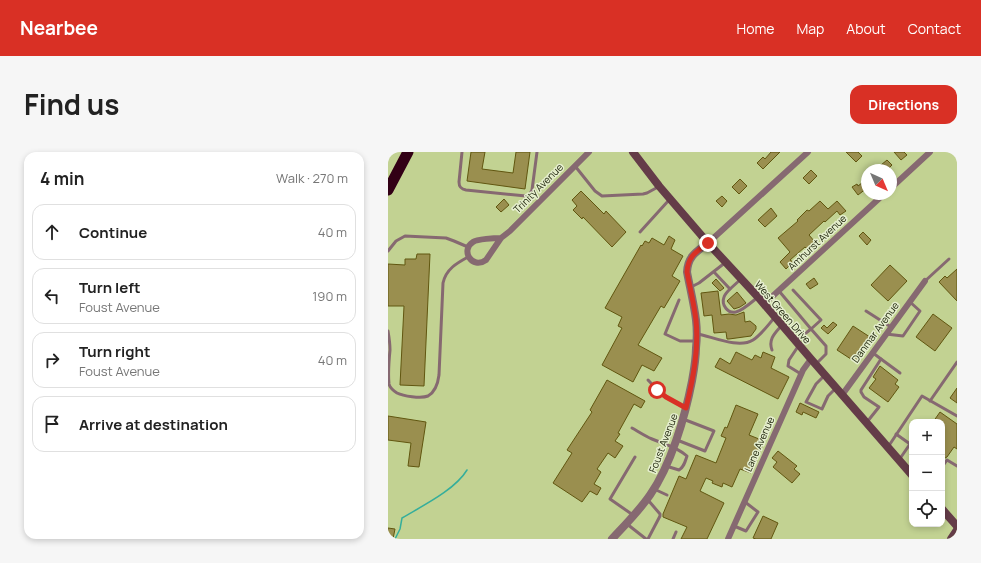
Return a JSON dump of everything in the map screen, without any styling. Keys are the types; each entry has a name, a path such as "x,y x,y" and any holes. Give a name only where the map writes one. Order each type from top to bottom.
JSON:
{"highway":[{"path":"388,190 408,152"}],"main road":[{"name":"West Green Drive","path":"629,152 634,158 641,161"},
{"name":"West Green Drive","path":"633,152 659,186 708,243 758,297 909,472"},
{"path":"945,512 957,526"},
{"path":"951,539 957,530"}],"street":[{"name":"Trinity Avenue","path":"469,257 474,262 483,262 501,238 589,152"},
{"name":"Foust Avenue","path":"612,539 634,516 654,489 666,466 683,419 695,366 696,321 687,272 692,255 708,243 808,152"},
{"path":"897,182 930,152"},
{"name":"Amhurst Avenue","path":"764,304 878,200"},
{"path":"469,257 467,252 468,247 472,242 501,238"},
{"name":"Danmar Avenue","path":"842,395 925,281"},
{"name":"Lane Avenue","path":"728,539 801,374 803,370 813,362"}],"lane":[{"path":"462,152 459,185 462,188 466,190 526,196 530,194 532,190 537,152"},
{"path":"575,166 595,191 602,196 643,194 659,186"},
{"path":"640,232 670,199"},
{"path":"388,251 396,241 405,236 452,239 468,247"},
{"path":"388,331 390,344 388,376 389,385 396,393 420,397 429,395 436,387 439,375 444,278 448,270 457,263 469,257"},
{"path":"925,281 949,259"},
{"path":"690,288 700,283 726,262"},
{"path":"714,272 730,289"},
{"path":"741,279 724,297 727,310 731,312 739,311 758,297"},
{"path":"793,290 820,320 797,343 789,360 788,366 801,374"},
{"path":"779,291 826,346 826,354 813,362"},
{"path":"679,300 666,334 680,341 708,336 731,343 744,343 752,341 775,317"},
{"path":"886,334 903,336 920,311 910,302"},
{"path":"866,311 892,327"},
{"path":"772,350 770,344 771,341 782,325"},
{"path":"873,353 900,373"},
{"path":"866,422 879,407 864,397 861,390 881,359"},
{"path":"930,401 957,362"},
{"path":"825,375 816,384 806,402 822,409 828,396 836,388"},
{"path":"648,380 666,397 686,408"},
{"path":"888,447 922,396 957,416"},
{"path":"632,428 651,439 705,451 714,431 683,419"},
{"path":"896,434 910,444 899,460"},
{"path":"666,466 679,470 684,464 687,456 675,444"},
{"path":"634,516 610,499 635,457"},
{"path":"945,463 947,460 957,466"},
{"path":"654,489 667,495"},
{"path":"627,524 647,539 660,516 648,499"},
{"path":"734,526 746,531 758,512 745,502"},
{"path":"673,539 676,532"}],"building":[{"path":"471,152 485,152 482,169 513,173 516,152 530,152 525,189 467,181"},
{"path":"771,152 780,152 763,169 757,163 763,157 765,159"},
{"path":"846,152 858,152 862,156 856,162"},
{"path":"894,152 904,152 907,155 901,160"},
{"path":"887,160 891,164 882,164"},
{"path":"811,170 817,176 809,184 803,178"},
{"path":"740,179 747,186 739,194 732,187"},
{"path":"857,184 858,186 861,184 861,193 858,195 852,187"},
{"path":"581,191 604,214 606,211 626,232 612,247 583,217 582,219 573,210 577,206 572,200"},
{"path":"722,196 727,201 722,207 716,201"},
{"path":"504,199 509,205 501,212 496,207"},
{"path":"820,201 828,209 837,201 846,211 840,215 837,211 809,235 815,242 807,249 805,247 790,260 793,262 786,269 780,262 790,252 778,238 798,221 797,220 807,210 809,211"},
{"path":"771,208 777,216 765,227 758,220"},
{"path":"863,232 871,240 867,245 859,236"},
{"path":"669,236 675,240 671,249 683,256 672,276 680,281 664,308 661,306 638,345 662,358 654,371 642,365 633,382 602,365 622,328 618,326 622,317 605,308 641,245 642,246 645,241 649,243 652,238 664,245"},
{"path":"417,254 430,254 424,386 400,385 404,306 388,306 388,264 405,265 405,259 416,259"},
{"path":"890,265 907,281 888,301 871,285"},
{"path":"957,269 957,301 939,282 945,276 947,278"},
{"path":"814,278 818,284 810,289 806,284"},
{"path":"716,279 724,288 720,291 712,283"},
{"path":"718,291 721,315 736,315 744,312 745,322 750,321 756,326 756,329 751,336 727,339 726,332 714,333 712,315 704,316 701,293"},
{"path":"737,292 746,303 734,309 727,301"},
{"path":"933,314 952,328 935,351 916,337"},
{"path":"833,322 837,325 828,334 821,328 824,325 827,328"},
{"path":"853,326 873,339 857,363 837,350"},
{"path":"736,352 752,360 755,355 761,358 763,352 775,357 771,368 789,377 778,399 715,367 720,358 730,364"},
{"path":"880,366 898,380 895,384 899,387 888,402 869,388 876,379 873,377"},
{"path":"607,380 645,401 641,408 634,404 618,433 620,434 615,441 623,446 615,458 608,453 597,469 601,472 594,484 601,488 597,495 590,491 582,502 553,483 572,453 567,450 592,412 590,410"},
{"path":"957,388 957,403 950,398"},
{"path":"800,403 819,412 816,418 803,412 802,415 796,412"},
{"path":"736,405 758,414 749,435 764,441 751,473 740,469 732,487 723,483 722,487 712,483 713,481 706,478 700,491 724,503 707,539 681,539 687,527 663,517 663,514 679,476 686,479 696,455 716,463 726,438 721,436 725,427 727,428"},
{"path":"940,412 957,424 957,449 954,447 945,458 945,419 935,419"},
{"path":"388,416 426,422 419,467 408,466 411,443 388,440"},
{"path":"778,451 797,466 794,469 800,474 792,483 773,467 777,462 772,458"},
{"path":"763,516 778,523 771,539 753,538"},
{"path":"388,528 395,529 393,539 388,539"}],"waterway":[{"path":"395,539 400,529 402,518 446,491 455,484 467,470"}],"route":[{"path":"657,390 666,397 686,408 695,366 696,349 696,321 687,272 692,255 708,243"}]}
